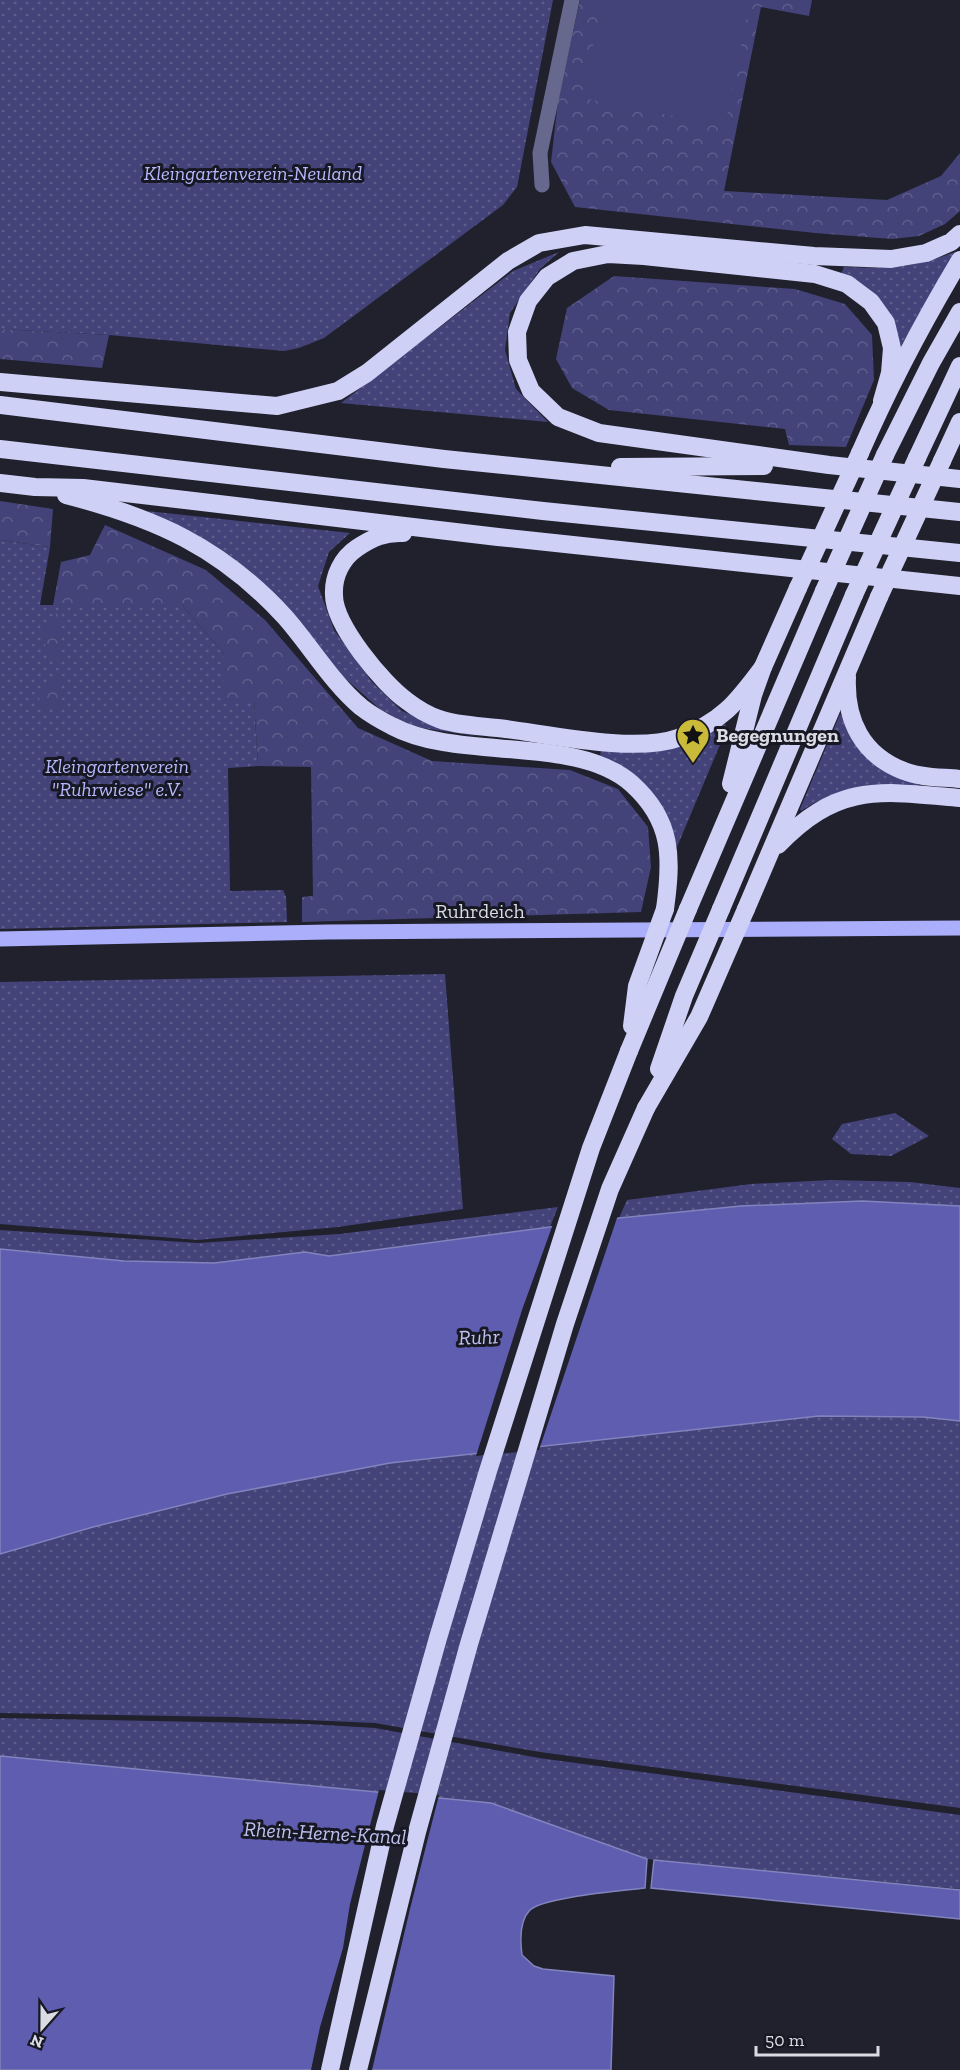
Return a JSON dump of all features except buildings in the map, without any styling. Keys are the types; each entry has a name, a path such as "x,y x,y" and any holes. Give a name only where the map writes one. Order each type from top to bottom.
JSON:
{"highway":[{"path":"0,382 276,406 339,391 367,373 508,261 539,243 585,235 814,256 891,259 926,253 951,242 960,234"},
{"path":"882,401 890,373 892,348 885,323 871,302 847,284 815,274 608,254 573,261 547,278 528,301 517,332 518,360 531,391 558,417 609,434 828,465 960,479"},
{"path":"718,835 753,695 763,667 882,401 960,260"},
{"path":"330,2070 385,1826 441,1627 591,1148 718,835 824,591 885,455 931,363 960,312"},
{"path":"358,2070 417,1832 460,1677 558,1346 610,1189 646,1108 684,996 854,595 960,366"},
{"path":"0,405 444,459 960,512"},
{"path":"646,1108 699,1017 848,667 960,422"},
{"path":"0,449 543,511 960,553"},
{"path":"444,459 614,467 828,465"},
{"path":"0,483 35,488 135,515 186,538 221,560 252,585 285,617 361,707 393,727 430,739 471,746 564,756 598,764 630,782 651,805 664,830 670,870 665,909 637,986 629,1052"},
{"path":"35,488 83,488 498,537 960,586"},
{"path":"498,537 388,532 368,541 349,554 338,570 333,596 341,621 358,647 392,689 408,703 440,719 604,741 632,744 656,743 698,730 719,718 740,699 763,667"},
{"path":"848,667 846,697 849,713 855,728 874,753 905,771 960,779"},
{"path":"771,852 795,828 818,810 850,797 892,792 960,798"}],"main road":[{"name":"Ruhrdeich","path":"0,939 328,932 960,928"}],"street":[{"path":"542,184 540,153 572,0"}],"green space":[{"name":"Kleingartenverein-Neuland","path":"0,0 553,0 517,187 503,205 324,338 284,351 109,335 0,329"},
{"path":"580,0 812,0 809,16 761,7 724,191 887,200 941,176 960,153 960,211 945,224 919,236 892,239 575,207 551,162 558,101"},
{"path":"602,0 750,0 725,126 583,98"},
{"path":"559,252 540,269 510,313 505,350 516,389 548,422 341,403 513,271"},
{"path":"955,252 901,346 890,313 868,289 841,274 844,267 900,266"},
{"path":"614,276 795,289 845,304 872,335 874,380 846,447 789,445 785,429 609,410 572,388 556,359 567,308"},
{"path":"0,329 109,335 102,368 0,359"},
{"path":"0,501 53,509 50,547 0,540"},
{"path":"147,511 350,533 329,552 318,586 334,630 372,682 402,711 447,729 477,736 415,727 381,710 339,673 217,548"},
{"path":"105,525 206,570 265,620 358,728 432,761 570,770 618,789 648,827 651,867 641,912 302,922 302,897 313,896 311,767 258,766 254,701 224,701 224,654 182,605 53,605 61,562 90,555"},
{"name":"Kleingartenverein \"Ruhrwiese\" e.V.","path":"0,540 50,547 40,605 182,605 224,654 224,701 254,701 258,766 228,768 230,891 283,890 286,897 287,922 0,929"},
{"path":"59,612 60,659 50,654 43,638 47,620"},
{"path":"60,675 62,706 42,707 40,692 50,680"},
{"path":"840,714 919,781 918,786 857,788 829,796 801,811"},
{"path":"725,724 727,728 677,847 675,847 600,757 601,750 636,752 666,749 680,746"},
{"path":"445,974 463,1209 338,1227 198,1240 0,1224 0,982"},
{"path":"895,1113 929,1136 891,1156 851,1154 832,1139 842,1124"},
{"path":"831,1180 910,1182 960,1188 960,1206 862,1201 741,1206 619,1218 627,1200 751,1184"},
{"path":"558,1207 550,1227 329,1256 305,1252 214,1263 124,1261 0,1249 0,1230 198,1243 339,1234"},
{"path":"819,1416 923,1417 960,1421 960,1808 540,1752 375,1723 235,1717 0,1713 0,1554 93,1527 227,1494 390,1463"},
{"path":"0,1718 309,1724 375,1728 539,1758 960,1815 960,1889 647,1859 491,1803 0,1756"}],"water":[{"name":"Ruhr","path":"862,1201 960,1206 960,1421 923,1417 819,1416 390,1463 227,1494 93,1527 0,1554 0,1249 124,1261 214,1263 305,1252 329,1256 619,1218 741,1206"},
{"name":"Rhein-Herne-Kanal","path":"0,1756 491,1803 647,1859 645,1888 551,1901 530,1910 522,1925 522,1955 534,1966 543,1969 614,1976 611,2070 0,2070"},
{"path":"654,1860 960,1890 960,1919 651,1888"}],"pier":[{"path":"618,1215 539,1450 476,1456 522,1310 553,1224"},
{"path":"379,1790 439,1795 372,2070 311,2070 320,2027 343,1948 350,1904"}],"place":[{"name":"Begegnungen","path":"693,764"}]}
